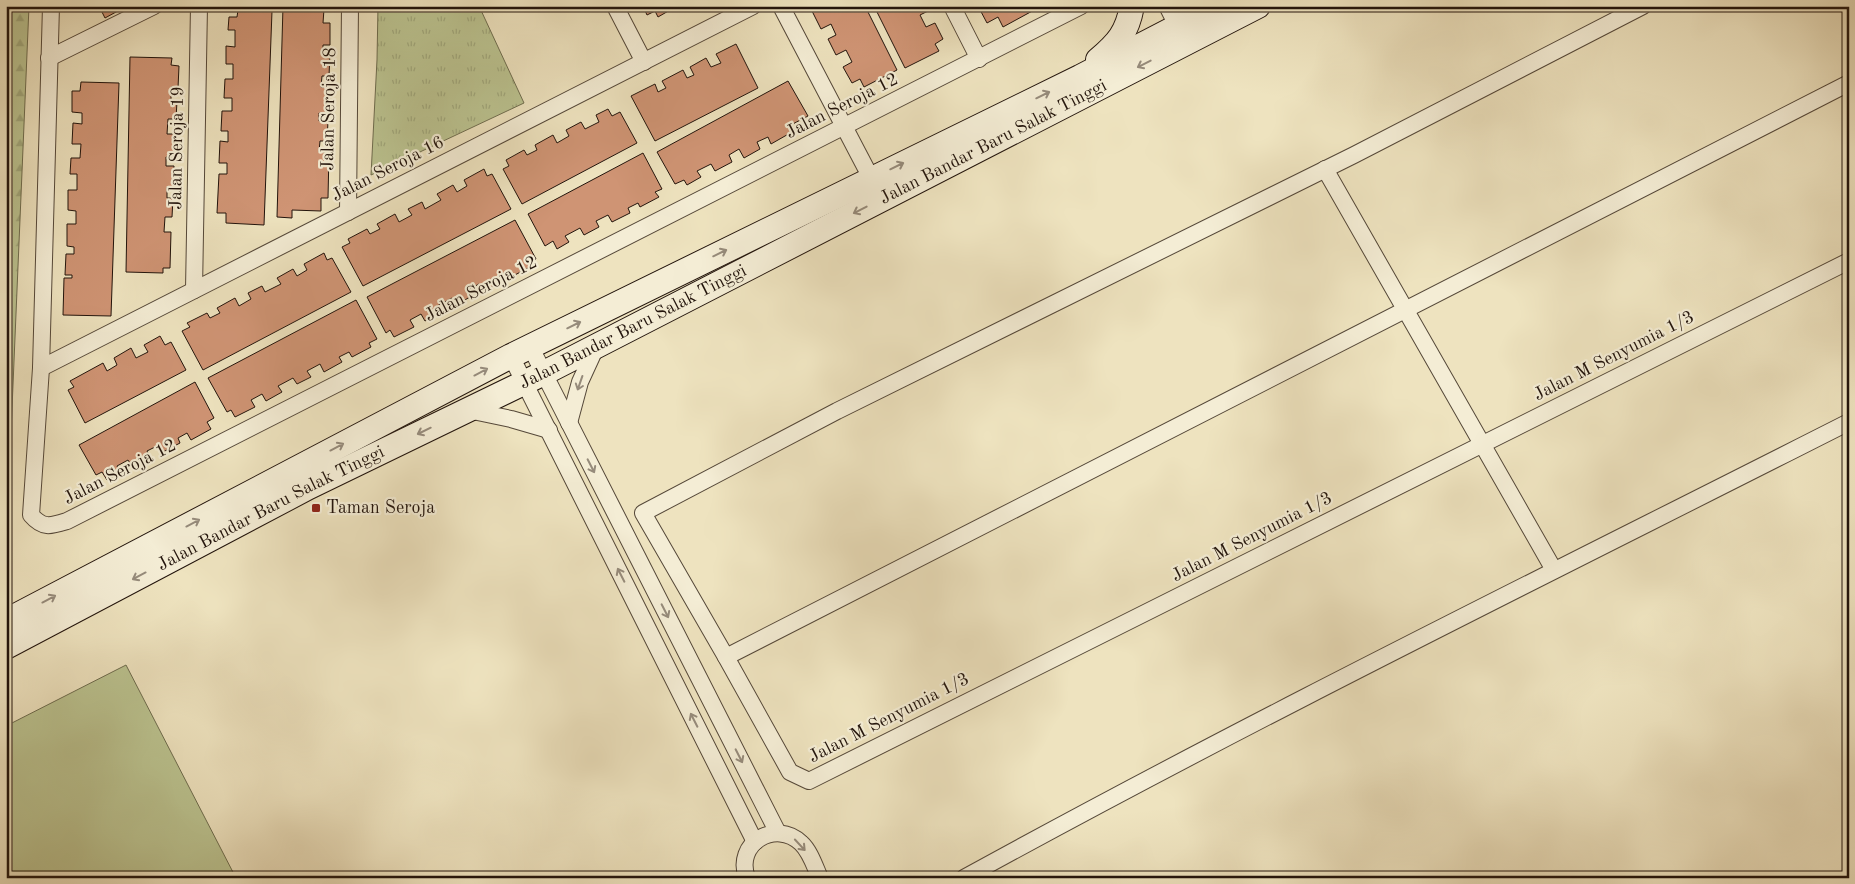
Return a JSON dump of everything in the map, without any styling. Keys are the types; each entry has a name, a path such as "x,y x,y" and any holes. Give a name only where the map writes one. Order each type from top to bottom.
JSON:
{"main road":[{"path":"1080,77 1117,43 1129,21 1132,6"},
{"name":"Jalan Bandar Baru Salak Tinggi","path":"6,621 521,351 1080,77 1179,24 1217,6"},
{"name":"Jalan Bandar Baru Salak Tinggi","path":"6,647 309,487 597,345 1179,24 1258,6"}],"street":[{"name":"Jalan Seroja 12","path":"51,6 41,368 31,515 38,524 51,526 67,522 1081,6"},
{"path":"49,58 154,6"},
{"name":"Jalan Seroja 19","path":"194,290 199,6"},
{"name":"Jalan Seroja 18","path":"348,212 350,6"},
{"path":"615,6 644,62"},
{"name":"Jalan Seroja 16","path":"41,368 753,6"},
{"path":"781,6 871,178"},
{"path":"952,6 979,59"},
{"path":"1643,6 1325,170 837,411 643,513 726,657 1849,82"},
{"path":"1325,170 1554,570"},
{"name":"Jalan M Senyumia 1/3","path":"726,657 790,772 809,781 1849,260"},
{"path":"569,423 580,382 597,345"},
{"path":"521,351 534,377 569,423 778,833"},
{"path":"534,377 549,430 755,842"},
{"path":"468,410 549,430"},
{"path":"964,878 1058,826 1554,570 1849,422"},
{"path":"747,878 744,861 747,851 755,842 766,835 778,833 794,838 802,844 820,878"}],"green space":[{"path":"6,6 29,6 6,551"},
{"path":"378,6 479,6 524,103 371,175"},
{"path":"126,665 236,878 6,878 6,726"}],"building":[{"path":"99,6 127,6 105,18"},
{"path":"283,6 332,6 332,9 324,9 323,23 330,23 330,45 323,45 323,53 330,53 329,76 322,76 321,87 330,88 329,114 319,113 319,121 328,121 327,141 320,141 319,152 329,152 328,198 321,198 321,211 292,210 292,218 277,217"},
{"path":"643,6 677,6 658,17 655,11 647,15"},
{"path":"865,6 897,70 864,87 860,79 852,83 843,67 852,62 846,50 836,55 828,39 836,35 831,24 821,29 810,7"},
{"path":"874,6 928,6 930,10 920,15 926,27 935,23 943,39 935,44 939,51 905,68"},
{"path":"978,6 1035,6 1036,9 1003,27 998,17 987,23"},
{"path":"238,10 272,11 264,225 226,223 226,213 217,213 219,174 227,174 227,163 219,163 220,141 228,142 228,131 221,131 222,111 232,111 232,98 224,98 225,79 233,79 233,64 226,64 226,46 235,47 235,30 228,30 229,17 237,17"},
{"path":"736,44 758,88 655,141 631,96 655,84 658,92 666,88 662,81 683,70 687,78 694,75 690,67 706,58 711,67 721,63 716,54"},
{"path":"130,57 172,58 171,65 179,66 178,88 171,87 171,100 177,101 176,119 168,119 167,134 176,134 176,157 166,157 166,166 174,166 174,187 167,187 167,198 173,198 172,217 165,217 164,232 171,232 170,268 163,268 163,273 126,272"},
{"path":"788,81 808,116 789,126 792,132 771,144 768,137 757,142 760,149 744,158 739,149 729,155 732,162 715,171 711,164 697,171 701,177 687,185 684,180 675,184 657,152"},
{"path":"81,82 119,83 111,316 63,315 64,278 72,278 72,275 65,275 66,254 74,254 74,247 67,246 67,224 76,224 76,211 68,210 68,190 77,190 77,174 70,174 71,158 80,158 81,144 72,144 73,123 82,124 82,113 72,112 72,91 80,91"},
{"path":"608,109 612,116 620,112 637,143 522,204 503,169 509,166 506,160 524,150 527,155 537,150 535,145 553,135 557,143 569,136 566,130 581,122 585,129 599,122 596,115"},
{"path":"643,153 662,189 655,192 659,197 640,207 638,203 628,208 630,213 612,222 608,215 596,221 599,227 584,235 580,228 565,236 569,242 557,249 553,241 545,246 528,214"},
{"path":"484,169 487,176 492,174 511,209 363,286 342,247 350,243 348,239 367,229 370,234 380,229 377,224 395,214 399,222 412,215 408,209 422,202 425,209 441,200 437,194 453,185 457,192 467,186 464,180"},
{"path":"515,220 536,259 528,263 530,267 511,277 508,272 498,277 501,282 483,292 479,284 466,291 470,297 456,305 452,298 437,306 441,312 425,321 421,314 410,320 414,327 394,337 390,330 386,333 367,297"},
{"path":"324,253 327,260 332,258 351,292 203,370 182,331 190,327 187,323 207,313 210,318 220,313 217,308 235,298 239,306 251,299 248,293 262,286 265,292 281,284 277,278 293,269 297,276 307,270 304,264"},
{"path":"356,300 377,339 369,343 371,347 352,357 349,352 339,357 342,362 324,372 320,364 307,371 311,377 297,384 293,378 278,386 282,392 266,401 262,394 251,400 255,407 235,417 231,410 227,412 208,378"},
{"path":"160,336 165,345 171,342 186,370 85,423 68,390 74,387 70,381 103,363 107,371 117,365 114,358 131,348 136,358 148,352 144,345"},
{"path":"195,382 214,418 207,422 211,429 191,440 187,433 178,438 180,443 163,452 159,445 147,451 150,458 132,467 128,460 117,466 120,473 107,480 102,472 96,475 79,445"}],"place":[{"name":"Taman Seroja","path":"316,508"}]}
